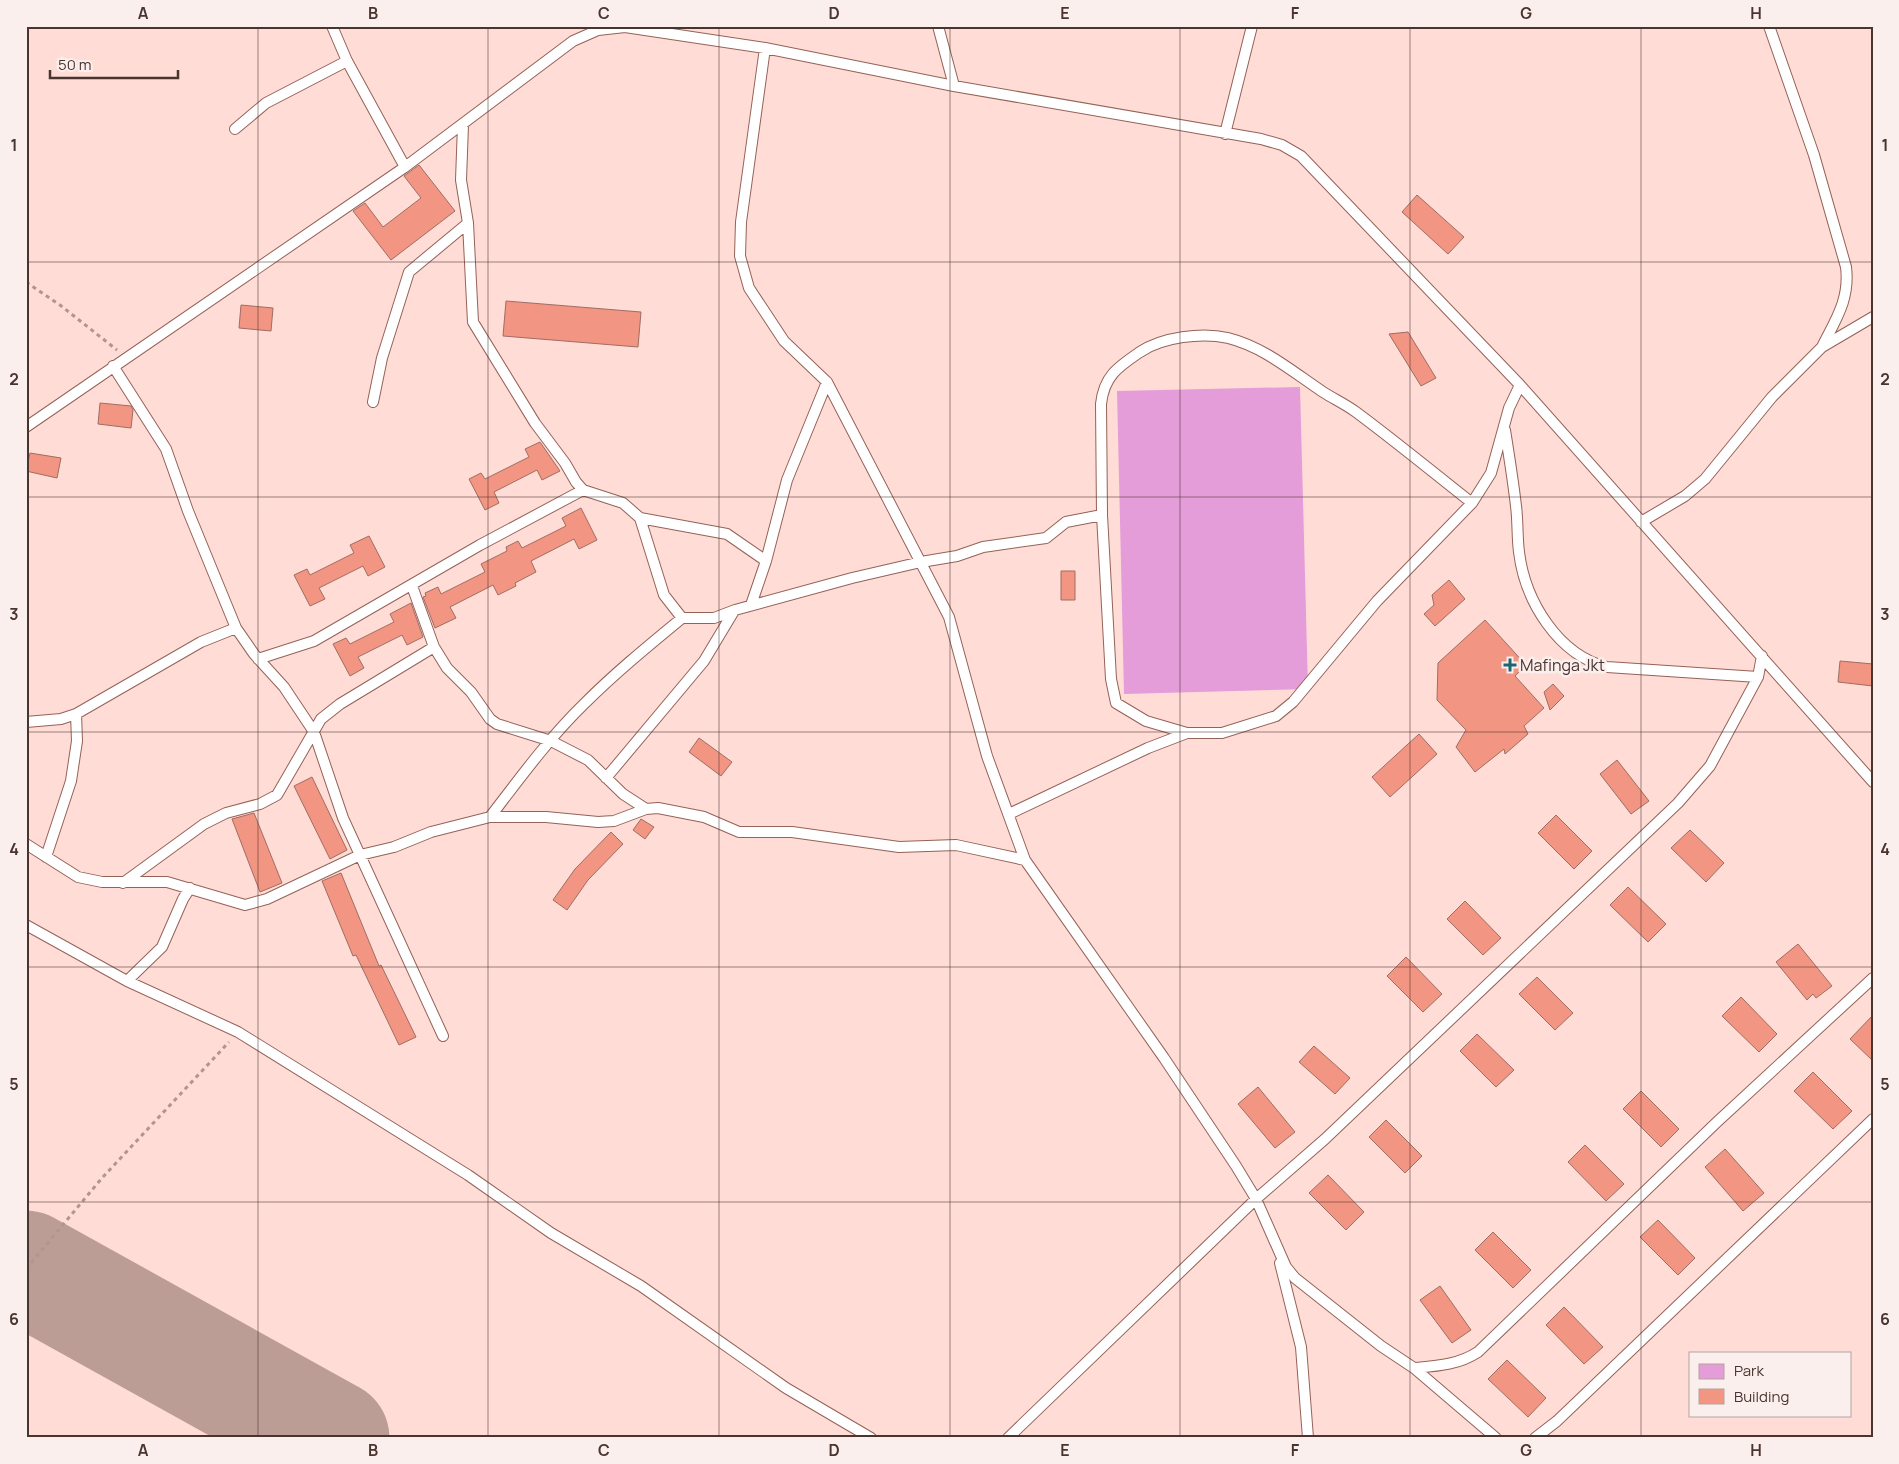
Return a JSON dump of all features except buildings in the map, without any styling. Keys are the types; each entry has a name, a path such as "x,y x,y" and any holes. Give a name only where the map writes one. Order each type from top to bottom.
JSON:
{"lane":[{"path":"332,26 347,61 405,167"},
{"path":"938,26 954,86"},
{"path":"1225,134 1252,26"},
{"path":"1769,26 1814,155 1846,267 1848,283 1845,300 1822,347"},
{"path":"26,427 125,357 405,167 573,41 598,30 625,27 765,48 954,86 1261,139 1282,145 1301,156 1520,385 1873,782"},
{"path":"765,48 741,222 740,256 743,275 749,288 784,341 827,382 949,617 987,756 1009,814 1016,840 1025,860 1164,1058 1256,1199 1286,1267 1295,1278 1381,1346 1414,1368 1496,1438"},
{"path":"236,128 266,103 347,61"},
{"path":"463,125 461,180 468,223 473,322 535,423 584,490 622,503 640,518 732,536 766,561"},
{"path":"373,402 382,358 409,272 468,223"},
{"path":"1641,522 1684,496 1705,479 1772,397 1822,347 1873,317"},
{"path":"1472,503 1354,411 1323,392 1288,366 1246,345 1228,338 1200,334 1145,349 1120,365 1103,387 1102,515 1111,679 1116,703 1146,721 1187,733 1222,733 1276,716 1293,702 1377,601 1472,503 1491,473 1509,408 1520,385"},
{"path":"112,366 166,448 188,511 236,628 258,659 284,687 314,732 344,818 443,1036"},
{"path":"751,605 766,561 787,480 827,382"},
{"path":"1505,426 1516,507 1519,553 1528,590 1543,621 1590,663 1632,670 1758,677"},
{"path":"258,659 314,641 584,490"},
{"path":"640,518 664,595 682,618 688,620 714,618 751,605 921,562 957,556 983,547 1046,538 1066,522 1102,515"},
{"path":"412,586 434,647 447,668 471,692 490,719 496,724 551,741 588,760 623,794 646,809"},
{"path":"606,778 704,661 735,610"},
{"path":"490,817 551,741 596,692 682,618"},
{"path":"26,722 61,719 76,714 201,642 236,628"},
{"path":"124,883 204,824 226,814 260,804 276,795 314,732 317,723 340,704 434,647"},
{"path":"1008,1438 1256,1199 1339,1126 1678,803 1710,766 1758,677 1762,656"},
{"path":"46,857 71,781 77,741 76,714"},
{"path":"1009,814 1148,748 1187,733"},
{"path":"26,844 78,877 102,882 167,882 237,904 254,904 360,855 402,844 431,832 490,817 546,818 598,822 625,818 646,809 658,808 689,814 739,832 792,832 898,847 956,845 1025,860"},
{"path":"127,981 162,947 183,898 190,888"},
{"path":"26,925 127,981 238,1032 468,1175 550,1233 641,1286 786,1388 871,1438"},
{"path":"1414,1368 1451,1364 1465,1360 1478,1352 1717,1122 1873,978"},
{"path":"1535,1438 1557,1420 1873,1119"},
{"path":"1277,1250 1301,1347 1308,1438"}],"path":[{"path":"26,34 32,26"},
{"path":"26,282 60,305 125,357"},
{"path":"26,1269 102,1178 238,1032"}],"green space":[{"path":"1300,387 1308,689 1124,694 1117,391"}],"runway":[{"path":"26,1268 332,1438"}],"place":[{"name":"Mafinga Jkt","path":"1510,665"}]}
